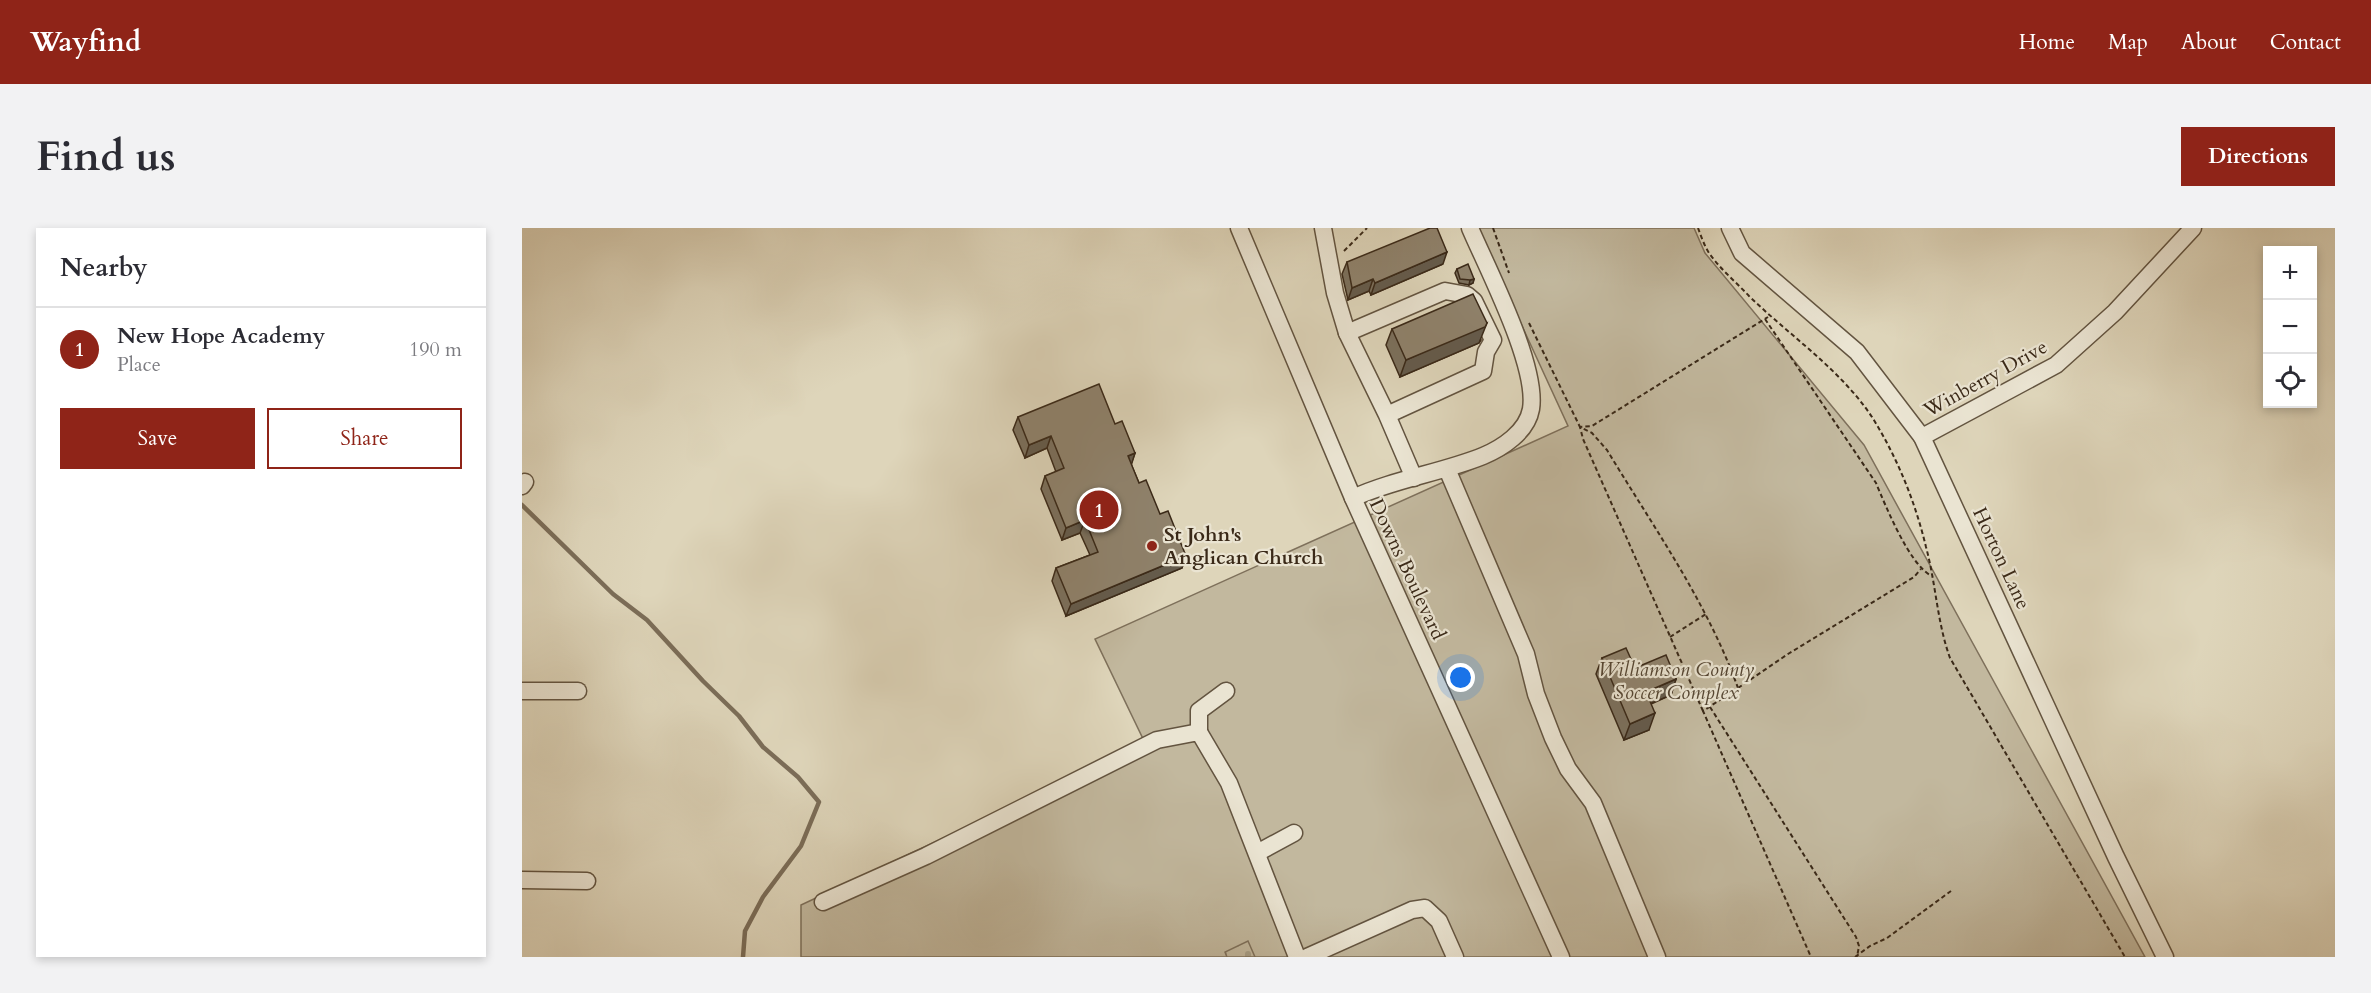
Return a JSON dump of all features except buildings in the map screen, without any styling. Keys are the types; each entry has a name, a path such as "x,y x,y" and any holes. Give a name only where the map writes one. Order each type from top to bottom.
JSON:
{"street":[{"name":"Downs Boulevard","path":"1239,228 1353,498 1561,957"},
{"path":"1323,228 1335,293 1347,333 1387,415 1414,478"},
{"path":"1353,498 1377,487 1447,469 1505,446 1523,425 1531,410 1530,377 1518,340 1470,228"},
{"name":"Horton Lane","path":"1730,228 1742,253 1857,352 1922,437 2164,957"},
{"name":"Winberry Drive","path":"1922,437 2056,364 2115,312 2193,228"},
{"path":"1347,333 1445,291 1467,295 1474,301 1492,340 1486,352 1483,371 1387,415"},
{"path":"1447,469 1526,654 1536,694 1553,738 1568,769 1593,803 1657,957"},
{"path":"522,691 578,692"},
{"path":"1226,691 1199,711 1198,732 1229,783 1297,957"},
{"path":"823,902 926,856 1156,740 1198,732"},
{"path":"1257,853 1294,833"},
{"path":"522,880 587,881"},
{"path":"1307,957 1412,909 1425,908 1439,921 1455,957"}],"path":[{"path":"1339,253 1346,250 1367,228"},
{"path":"1493,228 1509,274"},
{"path":"1698,228 1709,252 1728,275 1769,317 1827,366 1856,396 1872,417 1897,461 1911,497 1927,548 1944,640 1950,658 2125,957"},
{"path":"1526,316 1580,427 1811,957"},
{"path":"1580,427 1592,426 1769,317"},
{"path":"1765,320 1876,483 1888,513 1921,569 1931,576"},
{"path":"1580,427 1592,433 1607,450 1706,614 1724,650 1737,688"},
{"path":"1703,711 1914,577 1921,569"},
{"path":"1670,637 1706,614"},
{"path":"1710,706 1856,937 1859,946 1856,956"},
{"path":"1856,956 1887,938 1951,891"}],"green space":[{"name":"Williamson County Soccer Complex","path":"1477,228 1694,228 1705,253 1864,445 2145,957 801,957 801,905 1145,743 1095,639 1568,426"},
{"path":"1248,941 1255,957 1227,957 1225,952"}],"waterway":[{"path":"522,505 613,594 647,620 739,716 763,747 798,777 819,802 801,846 763,897 745,931 743,957"}],"place":[{"name":"New Hope Academy","path":"1099,510"},
{"name":"St John's Anglican Church","path":"1152,546"}]}
